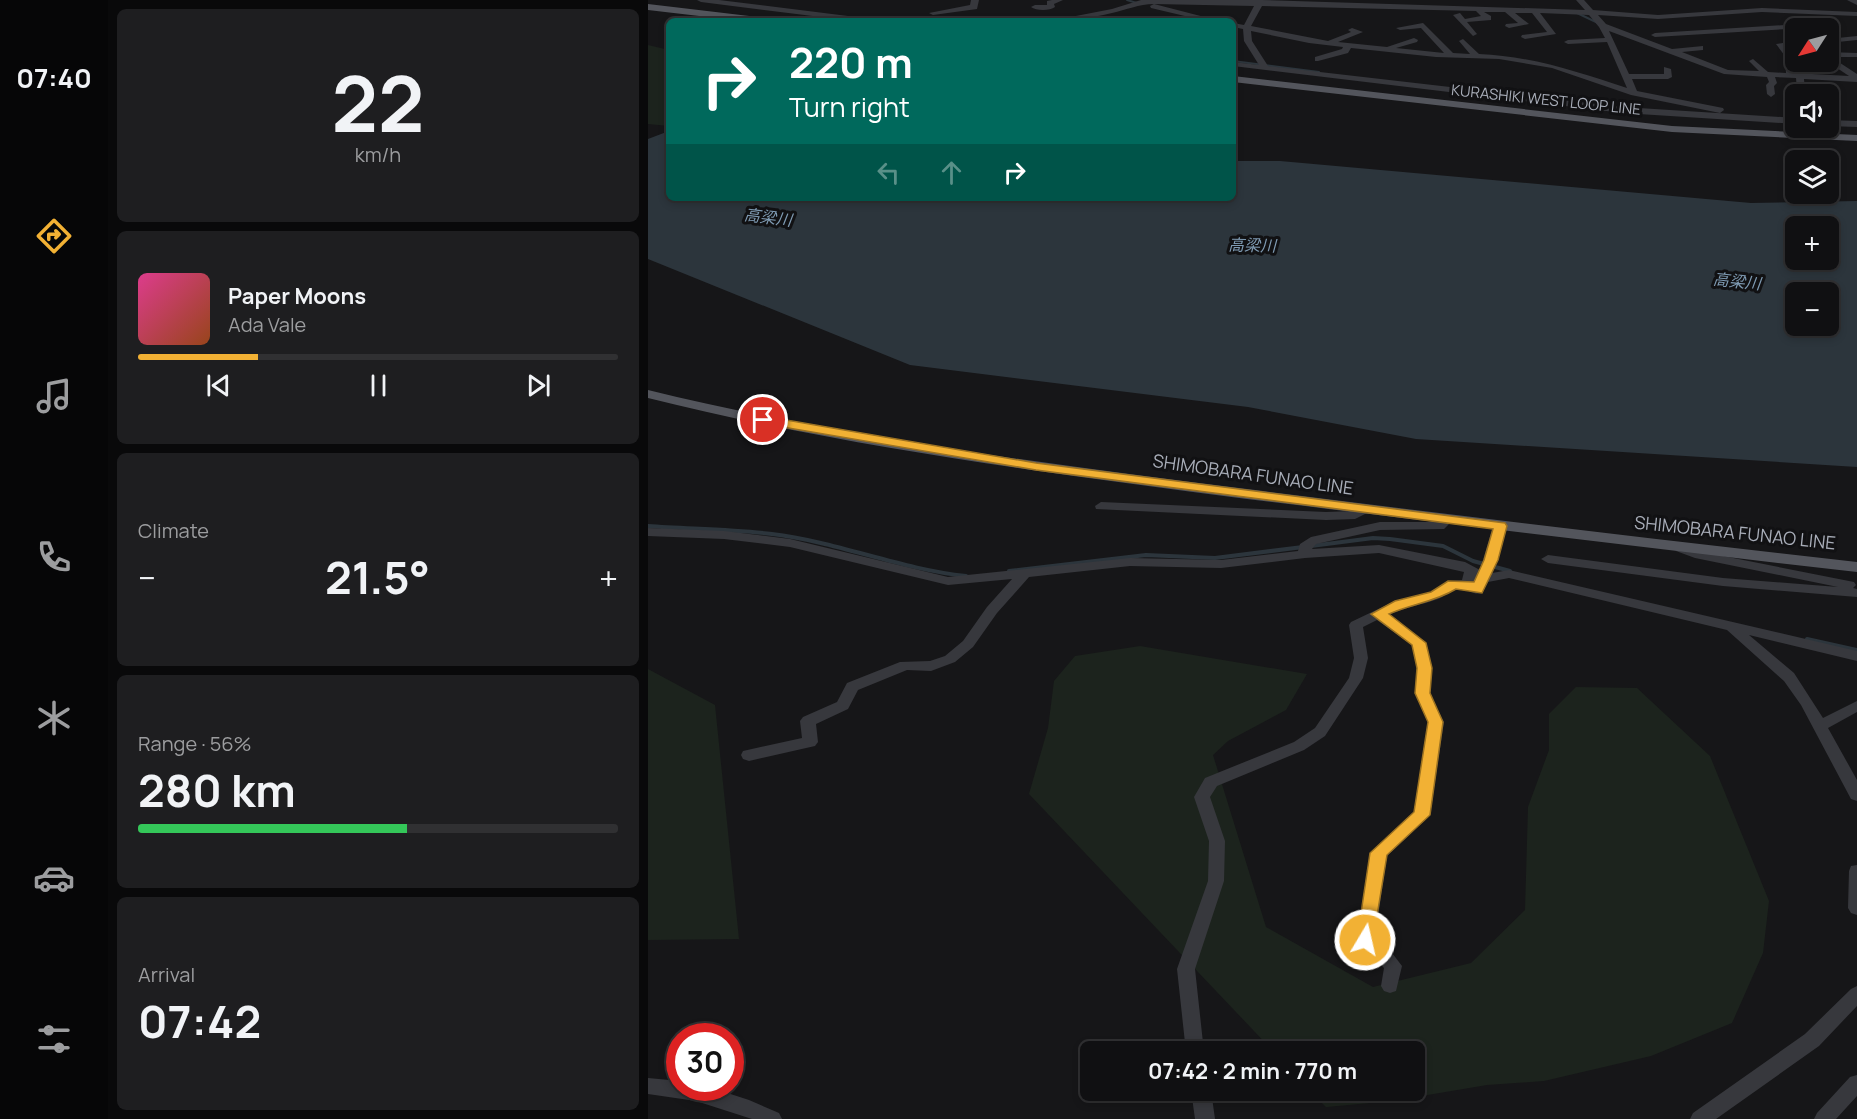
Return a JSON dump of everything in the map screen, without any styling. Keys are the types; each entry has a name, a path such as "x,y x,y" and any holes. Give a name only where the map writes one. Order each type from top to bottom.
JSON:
{"main road":[{"path":"648,7 741,18"},
{"name":"KURASHIKI WEST LOOP LINE","path":"1236,79 1672,129 1857,138"},
{"name":"SHIMOBARA FUNAO LINE","path":"648,394 697,407 862,439 1036,466 1367,510 1857,567"}],"street":[{"path":"701,0 747,3 851,18"},
{"path":"938,18 931,10 974,6 975,0"},
{"path":"1039,3 1051,8 1050,3 1059,0"},
{"path":"1132,0 1204,18"},
{"path":"1072,18 1165,0 1357,8 1594,12 1673,17 1762,10 1857,14"},
{"path":"1510,0 1519,10"},
{"path":"1557,0 1570,12"},
{"path":"1580,0 1594,12 1603,26 1634,93"},
{"path":"1747,0 1785,27"},
{"path":"1851,0 1857,3"},
{"path":"1259,4 1249,16 1247,28 1249,45 1264,66"},
{"path":"1468,20 1488,18 1475,9"},
{"path":"1453,10 1473,34"},
{"path":"1507,10 1525,24 1509,26"},
{"path":"1525,38 1552,34 1534,11"},
{"path":"1743,11 1767,28"},
{"path":"1673,17 1690,33"},
{"path":"1400,28 1423,25 1450,55"},
{"path":"1236,26 1328,43 1476,56 1552,66 1634,93 1785,120"},
{"path":"1603,26 1727,72 1857,79"},
{"path":"1655,35 1785,27"},
{"path":"1328,43 1359,32 1352,30"},
{"path":"1382,48 1380,41 1394,37"},
{"path":"1839,40 1857,38"},
{"path":"1382,48 1414,40"},
{"path":"1568,42 1609,40"},
{"path":"1463,41 1476,56"},
{"path":"1318,59 1344,51 1348,45"},
{"path":"1671,52 1700,48"},
{"path":"1839,56 1857,55"},
{"path":"1753,61 1768,74 1773,83 1770,85 1772,94"},
{"path":"1236,64 1565,100 1624,109 1774,119"},
{"path":"1839,65 1857,79"},
{"path":"1626,76 1668,77 1667,69"},
{"path":"1794,72 1798,84"},
{"path":"1624,109 1634,93"},
{"path":"1700,106 1707,96"},
{"path":"1839,123 1857,124"},
{"path":"1101,506 1326,516 1355,515 1367,510"},
{"path":"1305,550 1311,541 1380,526 1439,525 1448,519"},
{"path":"1481,573 1500,526"},
{"path":"648,532 724,535 790,543 948,581 1023,575 1149,560 1221,564 1305,550 1395,550 1470,567 1481,573"},
{"path":"1678,547 1700,555 1857,587"},
{"path":"1548,559 1724,582 1857,593"},
{"path":"1194,1041 1186,969 1216,881 1217,841 1202,797 1211,782 1299,746 1320,732 1356,678 1361,658 1356,625 1400,604 1436,595 1453,584 1481,573 1509,574 1732,629 1857,656"},
{"path":"749,755 810,742 808,721 843,705 852,687 905,665 931,666 950,659 968,644 992,610 1023,575"},
{"path":"1378,614 1419,643 1425,668 1422,693 1436,722 1422,815 1379,853 1365,940 1383,954 1392,966 1390,986"},
{"path":"1732,629 1789,677 1857,795"},
{"path":"1819,726 1857,706"},
{"path":"1857,871 1857,908"},
{"path":"1700,1119 1812,1040 1857,994"},
{"path":"1824,1119 1857,1083"},
{"path":"648,1086 708,1094 746,1106 772,1119"},
{"path":"1203,1101 1205,1119"}],"shaded area":[{"path":"648,45 666,49 666,126 648,124"},
{"path":"1140,646 1307,674 1286,710 1228,741 1213,755 1266,927 1373,987 1471,963 1525,910 1528,807 1549,750 1549,714 1576,687 1637,688 1710,756 1769,901 1763,953 1732,1023 1651,1056 1544,1081 1487,1085 1425,1095 1425,1041 1264,1041 1029,794 1048,728 1054,681 1075,656"},
{"path":"648,669 715,705 739,939 648,940"},
{"path":"1320,1101 1392,1101 1326,1107"}],"water":[{"name":"高梁川","path":"666,132 666,201 1236,201 1236,161 1280,161 1751,203 1839,204 1839,201 1857,201 1857,467 1416,439 1248,407 910,365 648,259 648,139"}],"waterway":[{"path":"1127,0 1137,3"},
{"path":"1577,13 1598,23"},
{"path":"1236,61 1319,72"},
{"path":"648,526 772,534 821,543 917,568 966,576"},
{"path":"1311,546 1373,538 1390,539 1443,546 1473,561 1510,571"},
{"path":"1009,571 1146,555 1215,558 1303,547"},
{"path":"1807,639 1857,650"}],"route":[{"path":"763,420 851,437 1036,466 1500,526 1491,560 1477,590 1468,585 1453,584 1436,595 1400,604 1378,614 1419,643 1425,668 1422,693 1436,722 1422,815 1379,853 1365,940"}]}
